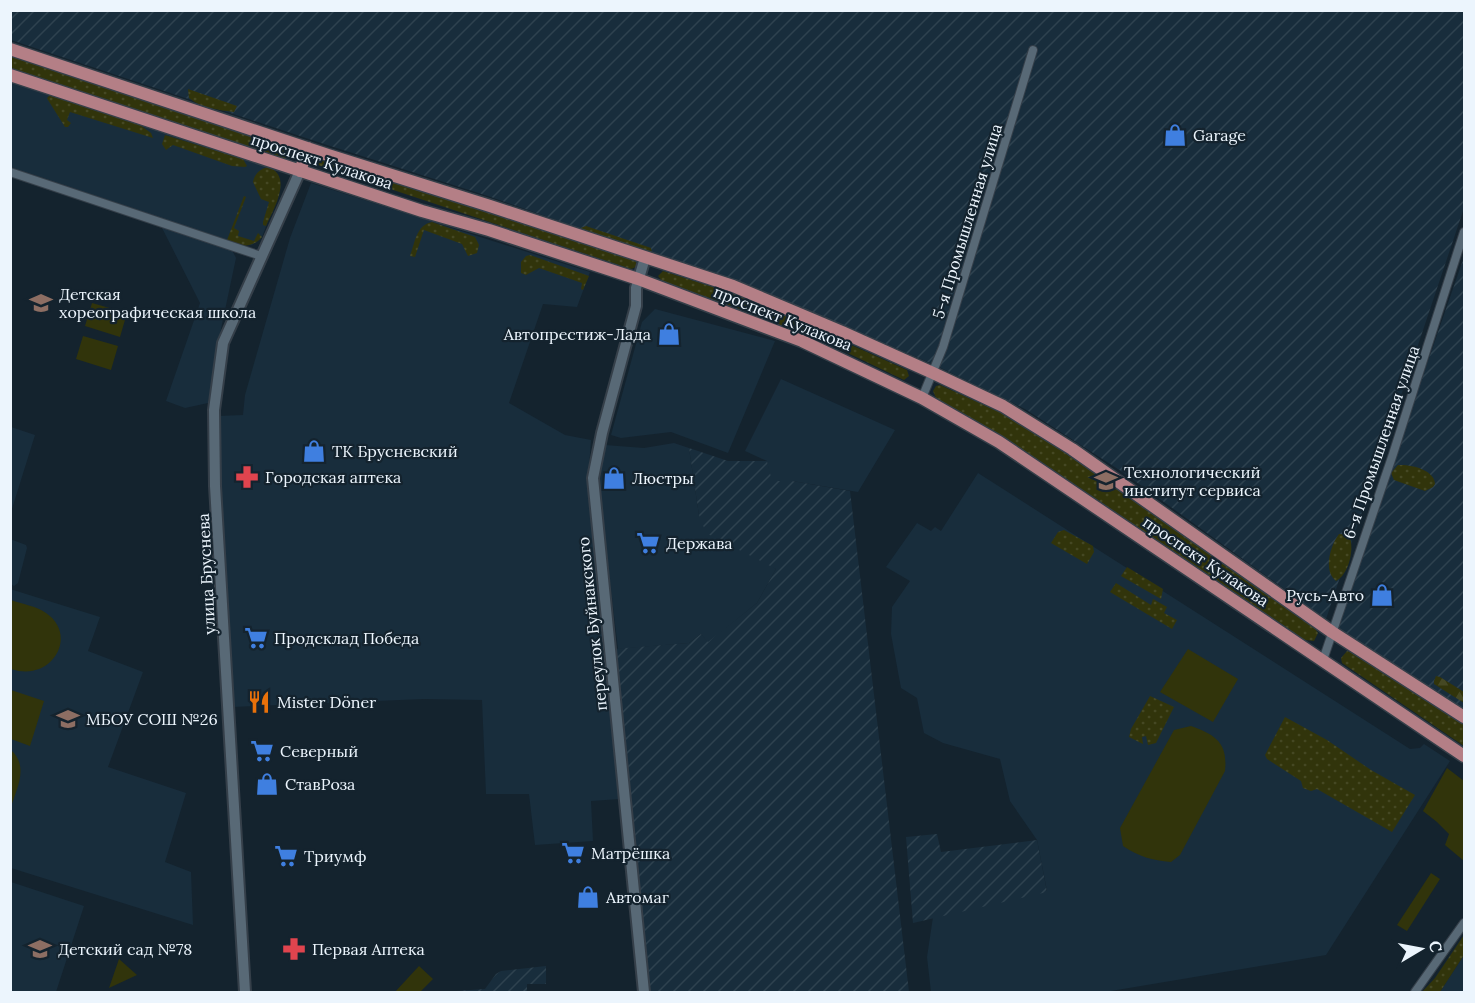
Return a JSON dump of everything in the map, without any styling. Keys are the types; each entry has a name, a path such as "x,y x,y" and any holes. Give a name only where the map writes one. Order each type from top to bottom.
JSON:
{"main road":[{"name":"проспект Кулакова","path":"10,49 766,299 933,373 1003,406 1072,449 1332,632 1464,717"},
{"name":"проспект Кулакова","path":"10,75 422,211 489,230 638,279 802,341 922,398 999,442 1464,756"},
{"path":"300,171 308,148"}],"street":[{"name":"5-я Промышленная улица","path":"922,398 933,373 1033,50"},
{"name":"улица Бруснева","path":"245,993 215,486 216,383 223,343 300,171"},
{"path":"10,172 261,256"},
{"name":"6-я Промышленная улица","path":"1323,660 1393,454 1464,232"},
{"name":"переулок Буйнакского","path":"644,993 592,478 636,306 636,288 645,258"},
{"path":"1415,993 1464,923"}],"shaded area":[{"path":"11,10 1464,11 1464,208 1326,619 1121,471 1025,409 939,367 787,301 488,196 11,40"},
{"path":"11,82 272,168 277,173 281,187 262,237 252,245 235,244 232,250 236,258 208,403 185,408 166,401 200,303 156,216 11,167"},
{"path":"311,183 590,272 577,307 543,304 509,403 565,435 591,440 588,482 620,799 591,801 593,841 535,845 529,794 486,794 482,700 424,699 232,707 219,485 218,416 243,415 245,395 290,238"},
{"path":"1464,257 1464,712 1335,630"},
{"path":"655,309 775,341 728,453 671,432 621,438 611,435 642,322"},
{"path":"781,379 895,430 858,492 792,481 771,481 767,461 745,451"},
{"path":"10,427 35,435 11,512"},
{"path":"674,443 689,448 699,515 776,569 757,603 708,643 701,634 689,643 618,649 599,488 605,445 644,448"},
{"path":"689,448 728,461 767,461 772,481 792,481 850,491 909,992 650,992 613,649 689,643 701,634 708,642 757,603 776,569 706,533 699,515"},
{"path":"978,473 1410,749 1420,748 1424,744 1450,761 1326,955 1105,992 931,992 927,957 933,917 1047,891 1037,840 1010,801 1000,759 943,743 924,733 917,698 901,688 891,634 892,607 910,581 886,567 917,523 931,531 935,527 941,531"},
{"path":"10,539 26,545 27,548 18,583 14,586 11,584"},
{"name":"МБОУ СОШ №26","path":"10,589 100,617 88,651 143,672 108,767 186,793 165,862 191,872 193,925 11,868"},
{"path":"937,834 941,852 1037,840 1047,892 913,923 906,837"},
{"name":"Детский сад №78","path":"11,882 84,906 56,992 11,992"},
{"path":"1464,955 1464,992 1440,992"},
{"path":"546,966 546,984 527,984 527,992 442,992 485,989 501,971"}],"green space":[{"path":"11,56 287,149 291,157 283,159 11,68"},
{"path":"188,89 237,106 234,112 205,106 189,98"},
{"path":"50,95 136,122 151,133 153,138 70,112 67,120 71,123 65,127 47,98"},
{"path":"165,135 243,159 247,166 232,166 173,145 166,150 162,144"},
{"path":"321,155 633,260 636,262 636,267 631,269 318,165"},
{"path":"268,167 276,171 281,185 277,203 266,226 263,222 269,202 261,199 253,182 258,172"},
{"path":"244,196 246,197 234,228 239,231 238,236 254,241 258,233 262,237 245,246 227,240"},
{"path":"432,222 475,237 479,245 477,253 468,256 462,244 424,230 415,257 410,256 419,231"},
{"path":"586,226 651,248 653,257 578,229"},
{"path":"530,255 589,276 583,290 581,289 582,283 539,268 526,275 521,273 521,262"},
{"path":"663,271 744,297 907,370 909,376 904,380 833,346 662,281 658,276"},
{"path":"92,303 127,313 120,337 85,326"},
{"path":"83,336 118,346 111,370 76,359"},
{"path":"940,385 1006,415 1044,438 1314,627 1318,633 1314,641 1305,640 1037,459 936,398 933,391 936,386"},
{"path":"1398,465 1415,467 1427,472 1434,479 1435,484 1425,491 1394,480 1391,473"},
{"path":"1064,530 1093,546 1094,552 1087,564 1051,543 1058,532"},
{"path":"1339,534 1349,535 1351,554 1344,573 1336,581 1330,571 1329,558"},
{"path":"1127,567 1163,589 1161,599 1121,576"},
{"path":"1116,583 1151,605 1153,599 1167,607 1164,613 1177,620 1172,629 1110,592"},
{"path":"11,600 46,613 56,622 60,633 60,644 49,663 38,669 26,672 11,669"},
{"path":"1188,649 1238,679 1213,722 1160,692"},
{"path":"1347,651 1464,725 1464,746 1342,663 1341,658"},
{"path":"1436,676 1464,692 1464,703 1434,684"},
{"path":"11,690 44,701 30,746 11,739"},
{"path":"1150,696 1174,707 1156,743 1148,745 1146,736 1142,737 1143,744 1129,737 1131,729"},
{"path":"1285,717 1327,740 1371,770 1415,795 1392,832 1317,789 1311,791 1303,788 1301,781 1267,759 1265,755"},
{"path":"1191,726 1218,741 1224,753 1225,771 1180,855 1171,862 1140,855 1123,846 1120,828 1174,730"},
{"path":"11,750 19,763 20,777 11,807"},
{"path":"1447,768 1464,781 1464,861 1445,845 1449,834 1423,811"},
{"path":"1431,873 1440,879 1407,931 1397,925"},
{"path":"1464,935 1464,955 1440,992 1422,992 1435,978"},
{"path":"119,959 137,975 109,988"},
{"path":"419,966 433,979 420,992 395,992"}],"place":[{"name":"Garage","path":"1175,135"},
{"name":"Детская хореографическая школа","path":"41,303"},
{"name":"Автопрестиж-Лада","path":"669,334"},
{"name":"ТК Брусневский","path":"314,451"},
{"name":"Городская аптека","path":"247,477"},
{"name":"Люстры","path":"614,478"},
{"name":"Технологический институт сервиса","path":"1106,481"},
{"name":"Держава","path":"648,543"},
{"name":"Русь-Авто","path":"1382,595"},
{"name":"Продсклад Победа","path":"256,638"},
{"name":"Mister Döner","path":"259,702"},
{"name":"МБОУ СОШ №26","path":"68,719"},
{"name":"Северный","path":"262,751"},
{"name":"СтавРоза","path":"267,784"},
{"name":"Матрёшка","path":"573,853"},
{"name":"Триумф","path":"286,856"},
{"name":"Автомаг","path":"588,897"},
{"name":"Детский сад №78","path":"40,949"},
{"name":"Первая Аптека","path":"294,949"}]}
